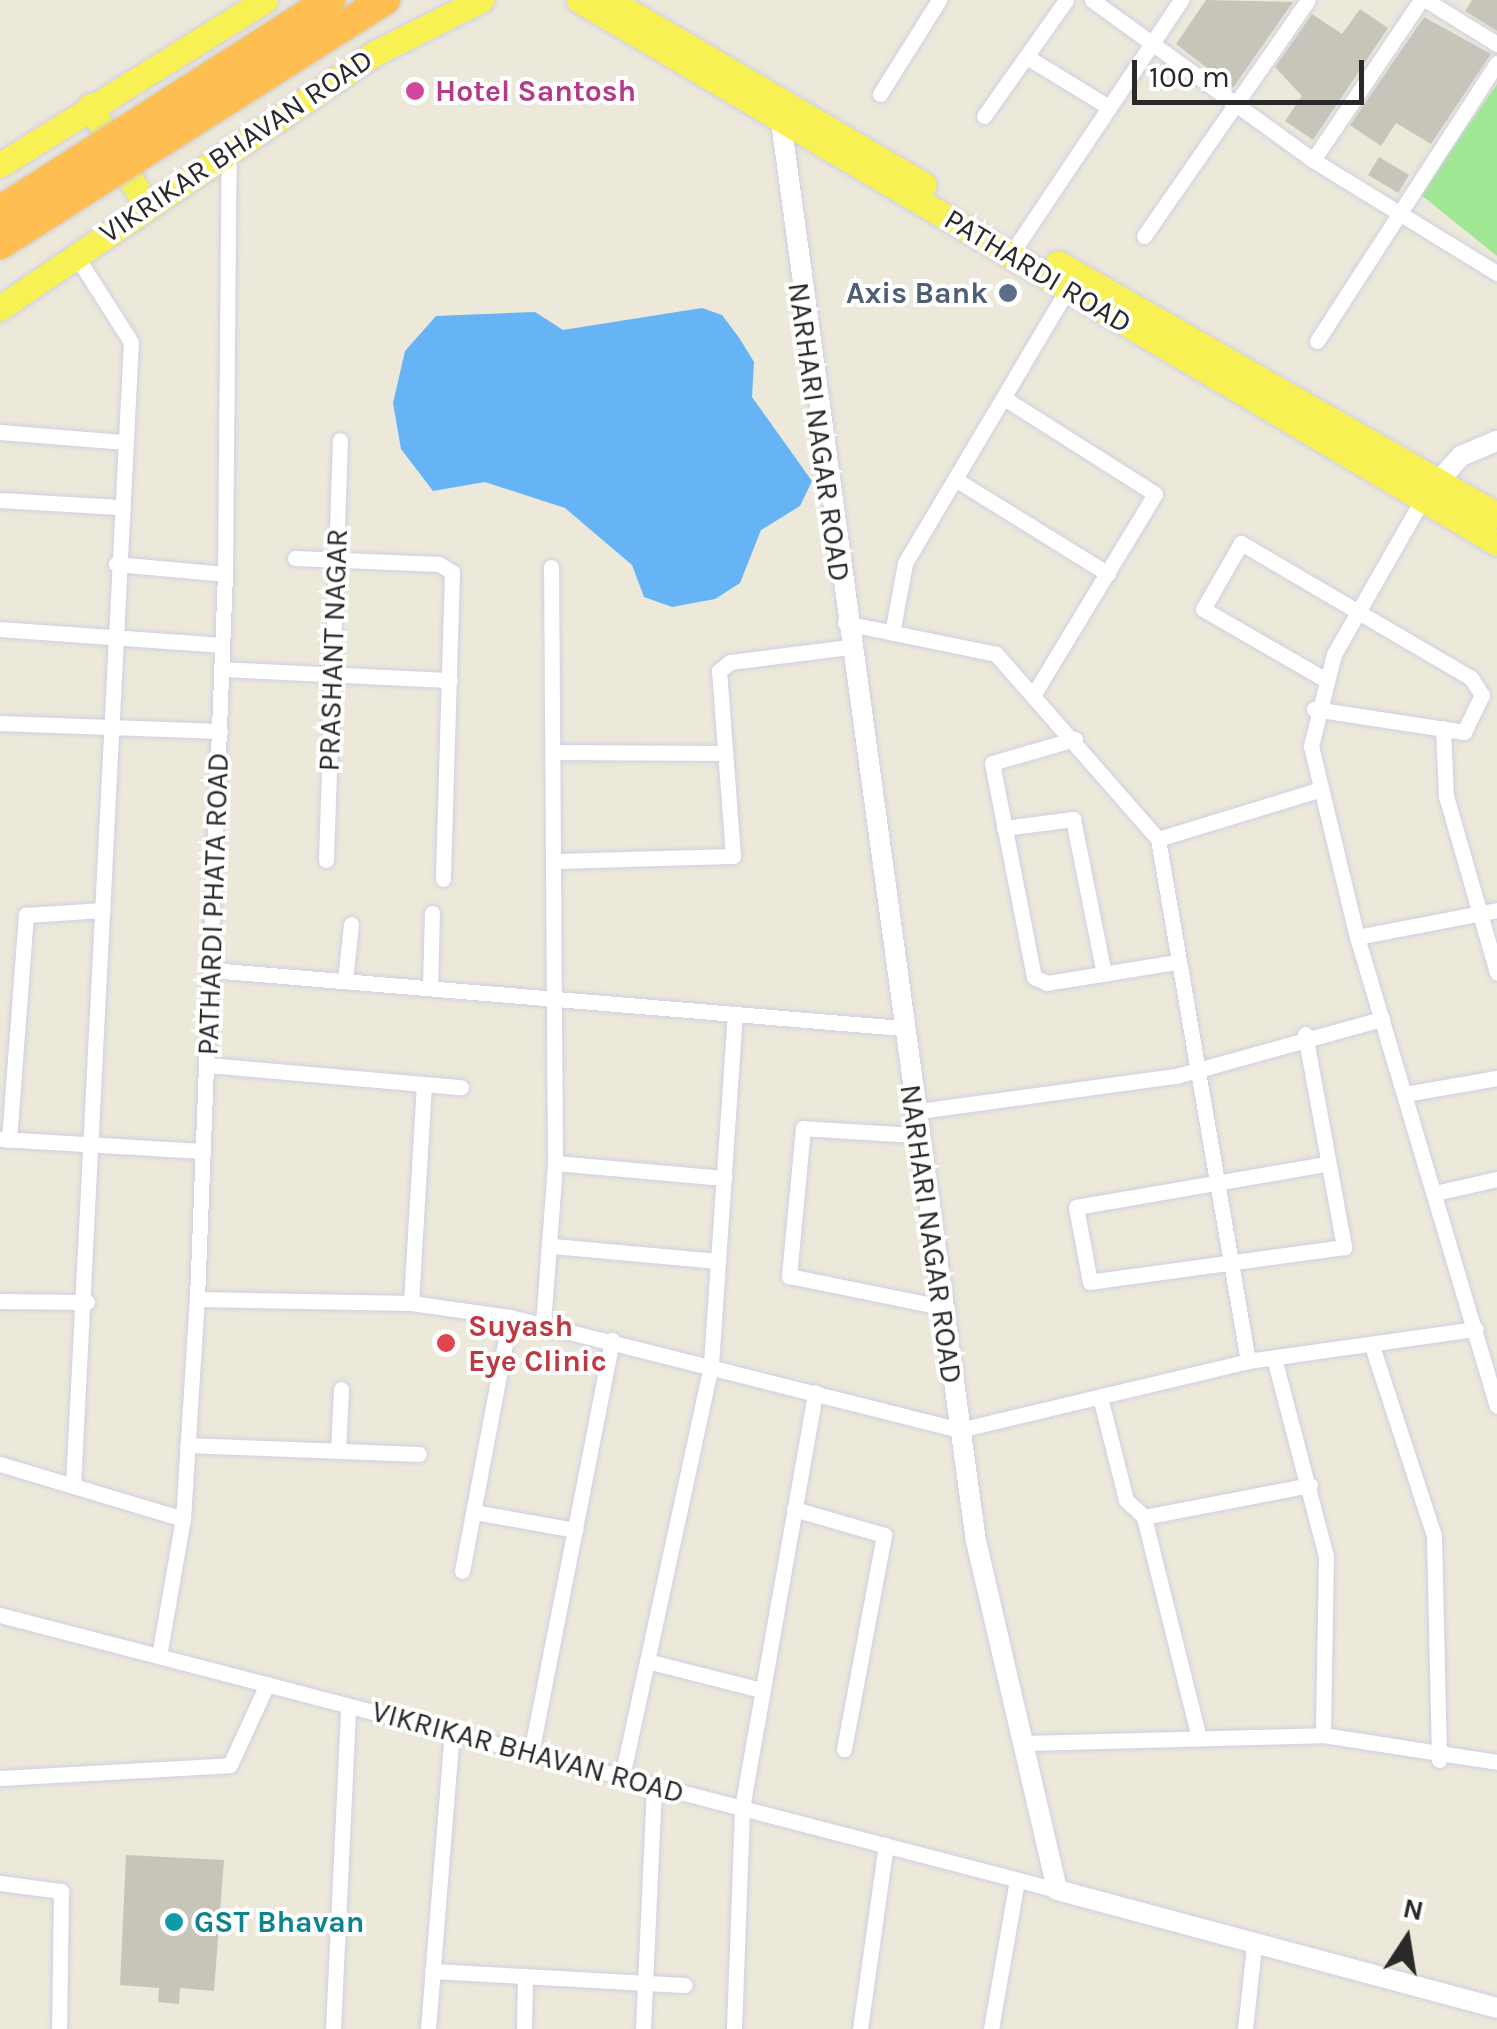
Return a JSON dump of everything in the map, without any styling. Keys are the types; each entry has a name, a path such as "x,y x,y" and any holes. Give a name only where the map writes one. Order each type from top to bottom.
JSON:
{"highway":[{"path":"0,211 330,0"},
{"path":"0,244 386,0"}],"main road":[{"path":"0,166 90,106 265,0"},
{"name":"VIKRIKAR BHAVAN ROAD","path":"0,308 145,204 374,52 481,0"},
{"path":"579,0 778,111 1430,490 1497,516"},
{"path":"612,1 778,111"},
{"path":"90,106 145,204"},
{"name":"PATHARDI ROAD","path":"1015,248 1068,288 1430,490 1497,542"}],"street":[{"path":"880,94 939,0"},
{"path":"984,116 1066,0"},
{"path":"1092,0 1233,106 1313,160 1497,273"},
{"path":"1015,248 1180,0"},
{"path":"1144,236 1308,0"},
{"path":"1313,160 1424,0 1497,44"},
{"path":"1028,56 1107,106"},
{"path":"1317,341 1497,63"},
{"name":"NARHARI NAGAR ROAD","path":"778,111 912,1112 959,1430 1057,1890"},
{"name":"PATHARDI PHATA ROAD","path":"159,1656 182,1519 204,1151 225,574 229,149"},
{"path":"73,1486 87,1302 113,731 116,564 131,342 75,254"},
{"path":"893,628 905,563 1068,288"},
{"path":"1004,398 1154,489 1108,574 1035,692"},
{"path":"0,432 123,442"},
{"name":"PRASHANT NAGAR","path":"326,860 340,440"},
{"path":"1497,441 1475,447 1430,490 1358,610 1314,709 1318,790 1357,936 1497,1406"},
{"path":"955,480 1108,574"},
{"path":"0,500 119,506"},
{"path":"1314,709 1443,728 1470,726 1478,685 1244,542 1204,605 1324,680"},
{"path":"295,558 450,567 442,879"},
{"path":"116,564 225,574"},
{"path":"544,1324 555,1163 551,567"},
{"path":"846,623 977,645 1035,692 1158,839 1177,962 1203,1065 1248,1361"},
{"path":"0,628 221,645"},
{"path":"555,860 733,856 716,679 724,666 849,647"},
{"path":"221,669 450,680"},
{"path":"0,723 113,731 220,731"},
{"path":"1443,728 1446,796 1497,973"},
{"path":"1075,739 994,760 1034,977 1048,984 1177,962"},
{"path":"553,752 722,753"},
{"path":"1158,839 1318,790"},
{"path":"1004,828 1073,819 1104,974"},
{"path":"102,910 26,914 5,1140 204,1151"},
{"path":"1357,936 1497,910"},
{"path":"430,988 432,912"},
{"path":"345,981 351,924"},
{"path":"211,970 902,1028"},
{"path":"622,1777 711,1364 735,1014"},
{"path":"912,1112 1203,1065 1305,1034 1382,1019"},
{"path":"1305,1034 1344,1247 1231,1266 1090,1282 1076,1207 1222,1187 1326,1164"},
{"path":"207,1065 461,1087"},
{"path":"1405,1094 1497,1078"},
{"path":"411,1303 424,1084"},
{"path":"916,1136 803,1128 789,1276 941,1308"},
{"path":"555,1163 724,1178"},
{"path":"1435,1194 1497,1179"},
{"path":"552,1246 718,1261"},
{"path":"197,1299 411,1303 510,1317 711,1364 959,1430 1248,1361 1476,1329"},
{"path":"0,1301 87,1302"},
{"path":"462,1571 510,1317"},
{"path":"531,1753 612,1340"},
{"path":"1372,1346 1434,1536 1439,1760"},
{"path":"1274,1358 1310,1485 1328,1570 1323,1735"},
{"path":"338,1451 341,1389"},
{"path":"734,2029 742,1808 815,1392"},
{"path":"1100,1397 1126,1500 1144,1517 1199,1738"},
{"path":"187,1446 418,1454"},
{"path":"0,1464 182,1519"},
{"path":"1144,1517 1310,1485"},
{"path":"794,1509 884,1536 844,1750"},
{"path":"474,1512 575,1530"},
{"name":"VIKRIKAR BHAVAN ROAD","path":"0,1615 1057,1890"},
{"path":"647,1661 762,1690"},
{"path":"0,1778 230,1765 267,1684"},
{"path":"333,2029 348,1706"},
{"path":"428,2029 452,1732"},
{"path":"1025,1743 1323,1735 1439,1760 1497,1762"},
{"path":"644,2029 654,1785"},
{"path":"860,2029 886,1846"},
{"path":"991,2029 1018,1880"},
{"path":"0,1883 61,1891 59,2029"},
{"path":"1057,1890 1254,1946 1497,2008"},
{"path":"1244,2029 1254,1946"},
{"path":"432,1970 684,1985"},
{"path":"524,2029 525,1976"}],"green space":[{"path":"1497,84 1497,256 1420,194"}],"water":[{"path":"702,308 722,315 740,339 754,362 752,397 812,481 800,506 761,530 740,583 715,599 672,607 644,597 632,565 565,508 485,482 433,491 401,449 393,403 405,351 436,316 535,312 563,330"}],"building":[{"path":"1206,0 1293,2 1233,88 1176,44"},
{"path":"1472,0 1497,0 1497,31 1465,11"},
{"path":"1360,9 1388,28 1313,140 1285,121 1302,96 1275,67 1312,14 1342,34"},
{"path":"1424,17 1491,54 1431,144 1396,123 1381,146 1350,125"},
{"path":"1379,157 1409,175 1398,193 1368,175"},
{"name":"GST Bhavan","path":"126,1855 224,1860 214,1991 180,1988 179,2004 158,2002 159,1988 120,1985"}],"place":[{"name":"Hotel Santosh","path":"415,91"},
{"name":"Axis Bank","path":"1008,293"},
{"name":"Suyash Eye Clinic","path":"446,1343"},
{"name":"GST Bhavan","path":"174,1922"}]}
